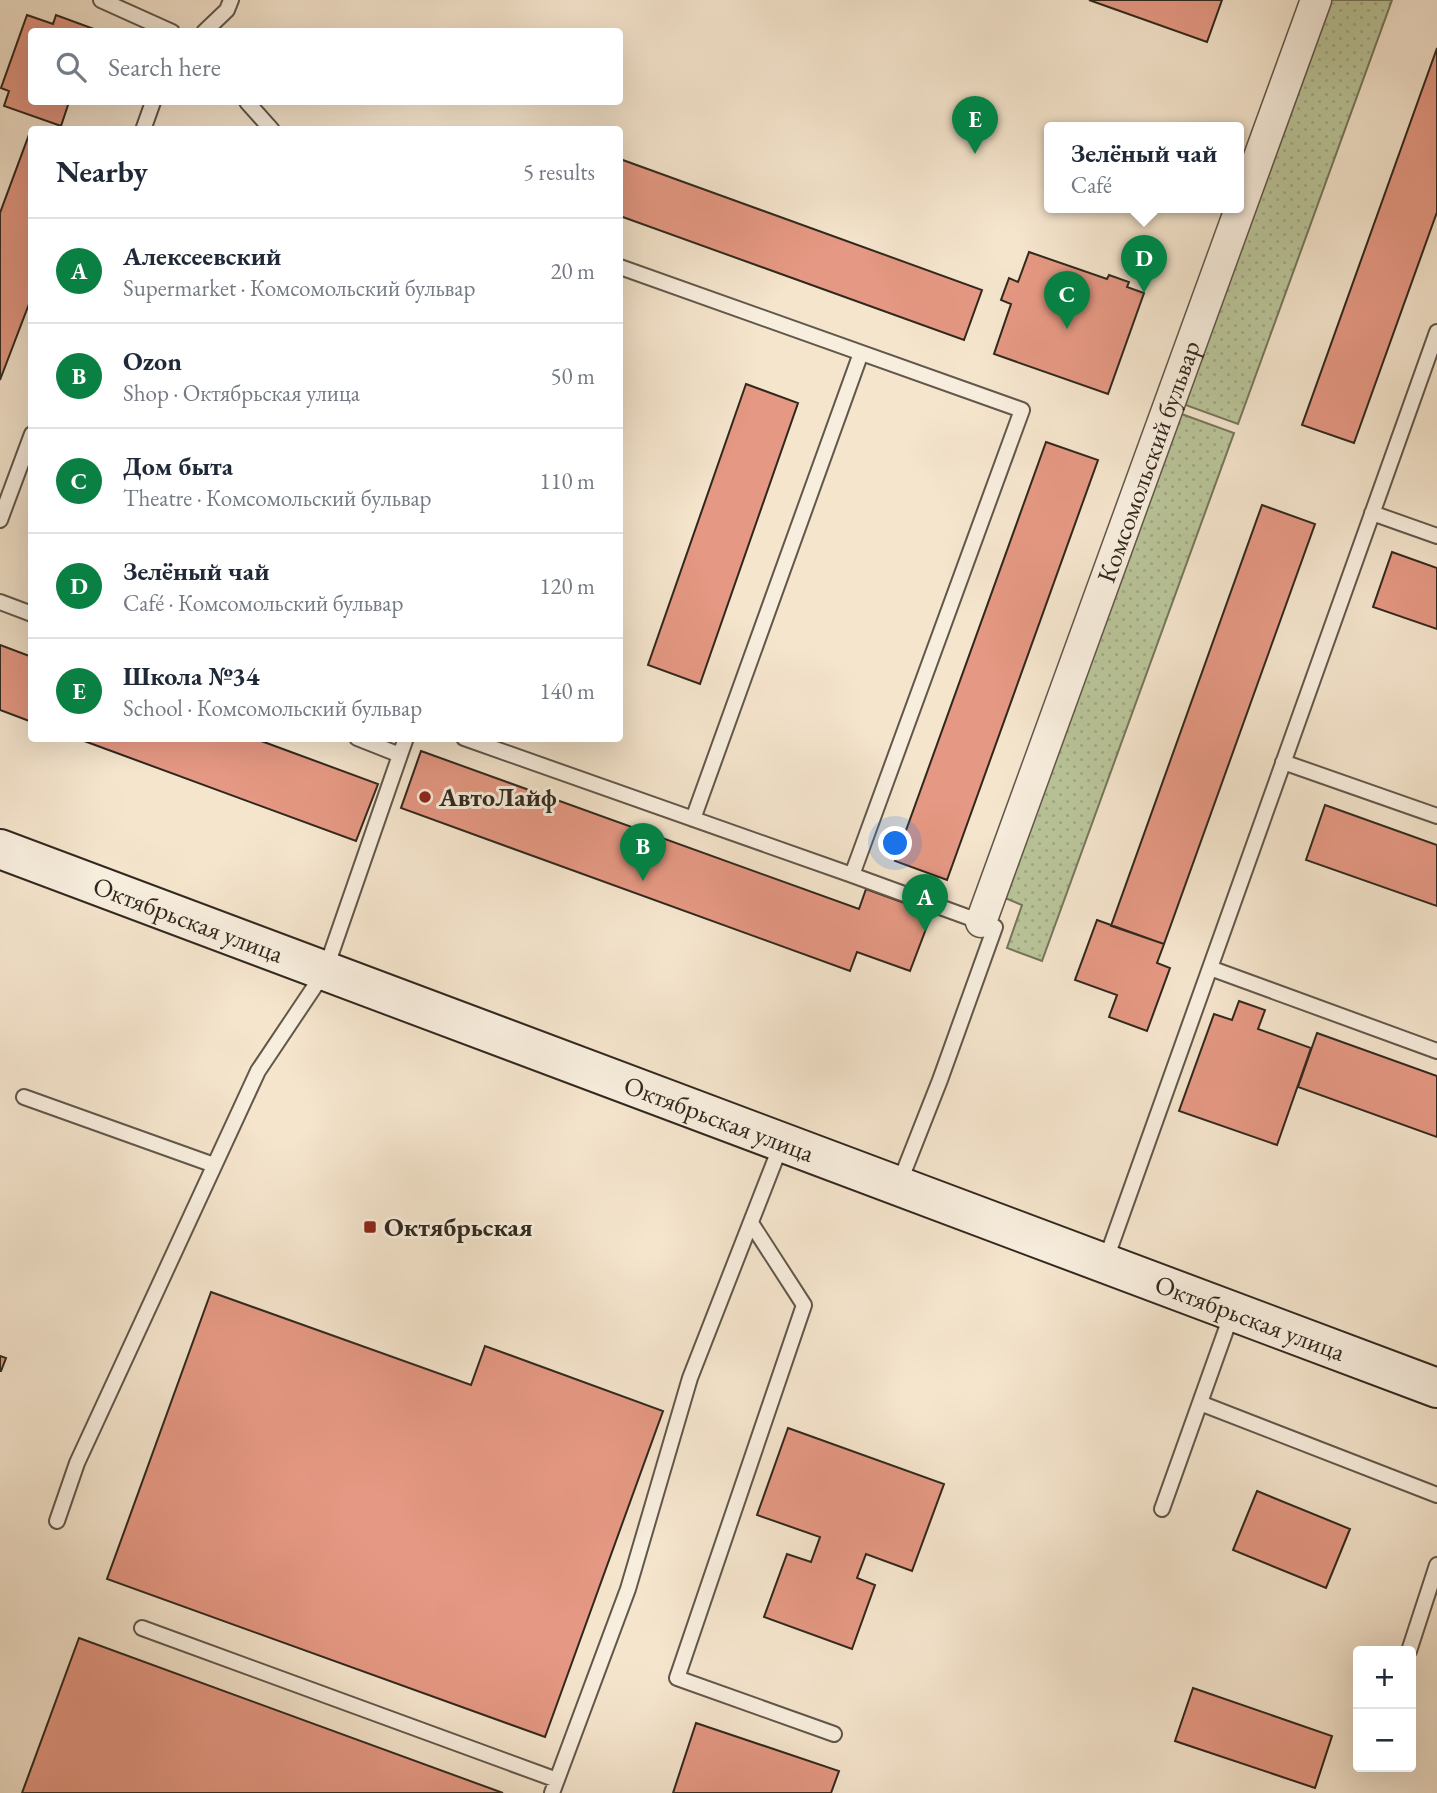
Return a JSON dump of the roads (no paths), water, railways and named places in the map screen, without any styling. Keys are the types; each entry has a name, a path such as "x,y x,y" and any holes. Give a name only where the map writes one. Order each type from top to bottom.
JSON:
{"street":[{"name":"Комсомольский бульвар","path":"1244,198 1316,0"},
{"name":"Комсомольский бульвар","path":"981,922 1239,213"},
{"name":"Октябрьская улица","path":"0,849 1437,1388"}],"lane":[{"path":"102,0 163,28"},
{"path":"208,28 227,10 231,0"},
{"path":"144,126 152,105"},
{"path":"250,105 268,126"},
{"path":"623,268 1022,410 852,876"},
{"path":"1104,1263 1437,332"},
{"path":"693,819 861,353"},
{"path":"0,520 28,445"},
{"path":"1372,513 1437,536"},
{"path":"0,602 28,612"},
{"path":"367,742 400,755"},
{"path":"57,1521 77,1463 258,1071 325,971 405,742"},
{"path":"475,742 995,927 940,1080 898,1186"},
{"path":"1283,762 1437,816"},
{"path":"1210,968 1437,1051"},
{"path":"24,1097 214,1165"},
{"path":"142,1628 555,1786 628,1589 690,1378 782,1143"},
{"path":"751,1223 804,1305 677,1678 834,1734"},
{"path":"1162,1509 1232,1311"},
{"path":"1200,1404 1437,1495"},
{"path":"1411,1646 1437,1565"}],"place":[{"name":"Школа №34","path":"975,154"},
{"name":"Зелёный чай","path":"1144,293"},
{"name":"Дом быта","path":"1067,329"},
{"name":"АвтоЛайф","path":"425,797"},
{"name":"Ozon","path":"643,881"},
{"name":"Алексеевский","path":"925,932"},
{"name":"Октябрьская","path":"370,1227"}]}
